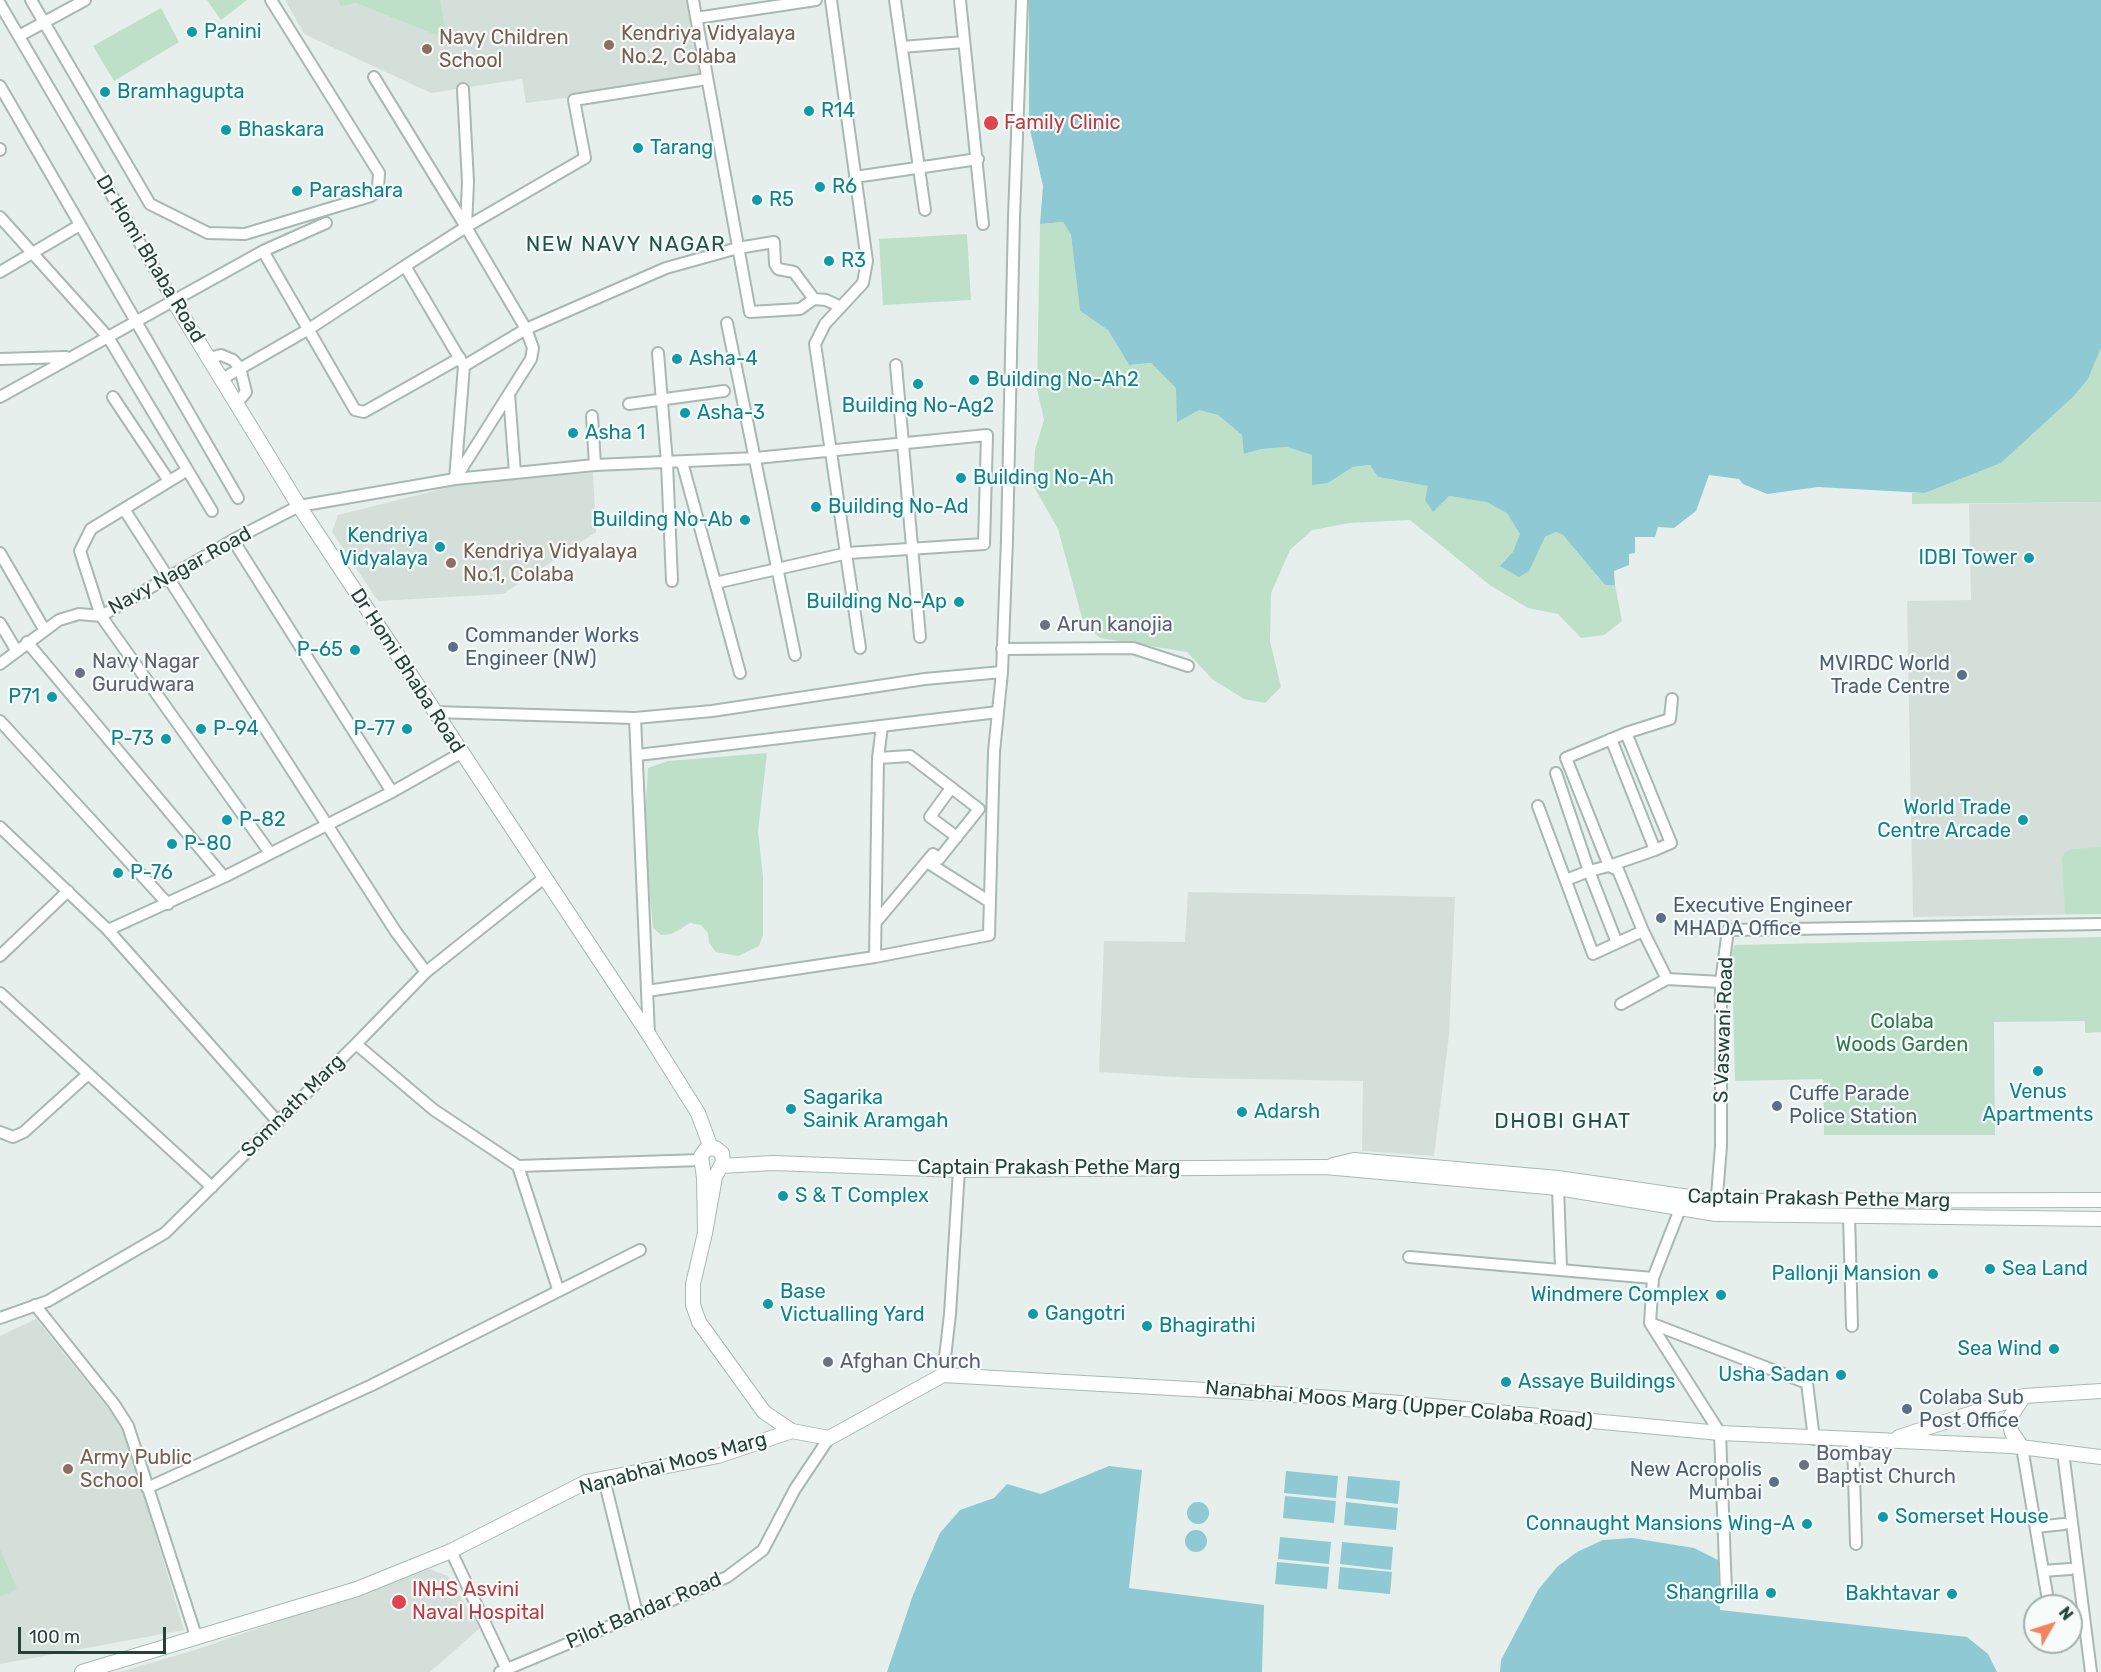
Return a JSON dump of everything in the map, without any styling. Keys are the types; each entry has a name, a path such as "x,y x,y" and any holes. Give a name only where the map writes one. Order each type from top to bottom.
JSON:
{"main road":[{"name":"Dr Homi Bhaba Road","path":"173,300 299,506 649,1035 698,1113 715,1149"},
{"name":"Captain Prakash Pethe Marg","path":"715,1149 772,1163"},
{"path":"705,1233 703,1152 715,1149 723,1157 693,1284 693,1305 699,1322 764,1412 792,1431 829,1438 943,1375"},
{"name":"Captain Prakash Pethe Marg","path":"1325,1167 1354,1160 1558,1178 1716,1208 1849,1215 2098,1219"},
{"path":"702,1162 709,1170 719,1167"},
{"name":"Captain Prakash Pethe Marg","path":"719,1167 772,1163 959,1170 1325,1167 1558,1188 1622,1196 1680,1209 2101,1200"},
{"path":"2082,1200 2098,1219"},
{"name":"Nanabhai Moos Marg (Upper Colaba Road)","path":"943,1375 1181,1387 1401,1402 1720,1433 1814,1439 1891,1439 2022,1447"},
{"path":"1891,1439 2024,1396 2101,1391"},
{"path":"2024,1396 2009,1419 2012,1433 2022,1447 2101,1457"},
{"name":"Nanabhai Moos Marg","path":"82,1672 357,1589 451,1551 586,1482 718,1456 792,1431"}],"street":[{"path":"31,0 150,204 208,233 244,234 371,196 378,188 379,173 271,0"},
{"path":"19,36 85,0"},
{"path":"693,0 750,312 800,309 814,299 826,300 841,307"},
{"path":"696,18 816,0"},
{"path":"831,0 867,261 863,283 825,324 815,344 848,553 860,648"},
{"path":"895,0 926,210"},
{"path":"960,0 983,224"},
{"path":"647,991 875,957 989,935 998,712 1002,672 1022,0"},
{"name":"Dr Homi Bhaba Road","path":"0,4 4,20 19,36 173,300"},
{"path":"902,47 964,42"},
{"path":"374,77 526,329 532,348 531,359 455,479"},
{"path":"222,379 309,329 466,227 585,158 574,100 707,79"},
{"path":"0,86 238,498"},
{"path":"463,88 468,182 466,227"},
{"path":"855,177 978,159"},
{"path":"0,217 108,337 212,512"},
{"path":"0,397 263,251 326,222"},
{"path":"0,272 80,225"},
{"path":"263,251 351,405 359,412 364,412 526,329 666,268 738,248 774,242 775,264 778,269 794,272 814,299"},
{"path":"405,266 462,362 455,479"},
{"path":"727,323 795,655"},
{"path":"658,353 667,463 672,581"},
{"path":"209,358 221,355 233,360 240,368 246,392 237,403"},
{"path":"0,359 69,357"},
{"path":"896,365 920,637"},
{"path":"629,404 724,391"},
{"path":"509,393 515,473"},
{"path":"113,397 169,481"},
{"path":"592,416 595,465"},
{"name":"Navy Nagar Road","path":"0,664 59,620 79,614 100,616 232,540 299,506 455,479 595,465 756,458 987,435 984,544 913,550"},
{"path":"682,462 740,673"},
{"path":"186,471 92,529 80,551 100,616 270,853"},
{"path":"124,509 396,932 426,972"},
{"path":"232,540 392,792"},
{"path":"715,583 848,553 913,550"},
{"path":"0,553 44,629"},
{"path":"0,623 16,650"},
{"path":"27,642 224,877"},
{"path":"1002,649 1133,648 1188,666"},
{"path":"434,712 635,718 712,711 925,679 1002,672"},
{"path":"1667,979 1643,931 1618,870 1609,866 1566,758 1626,733 1670,719 1672,699"},
{"path":"638,755 998,712"},
{"path":"635,718 649,1035"},
{"path":"0,721 168,904"},
{"path":"875,957 878,758 882,726"},
{"path":"1566,880 1671,843 1626,733"},
{"path":"1611,739 1655,850"},
{"path":"108,930 224,877 326,823 392,792 461,753"},
{"path":"876,922 933,854 939,859 979,809 910,756 878,758"},
{"path":"1556,773 1589,871 1617,943"},
{"path":"951,788 930,817 957,837"},
{"path":"1538,806 1593,954 1643,931"},
{"path":"0,827 108,930 278,1122"},
{"path":"927,862 990,902"},
{"path":"356,1044 426,972 543,878"},
{"path":"0,956 68,891"},
{"name":"S Vaswani Road","path":"1716,1208 1721,1146 1722,982 1728,930 2101,924"},
{"path":"1621,1004 1667,979 1722,982"},
{"path":"0,993 212,1187"},
{"name":"Somnath Marg","path":"0,1318 36,1305 104,1270 165,1233 356,1044 434,1110 518,1166"},
{"path":"0,1132 13,1137 24,1132 87,1075"},
{"path":"558,1289 518,1166 702,1162"},
{"path":"943,1375 950,1314 959,1170"},
{"path":"1558,1188 1561,1268"},
{"path":"1680,1209 1653,1278 1650,1323 1720,1433 1726,1591"},
{"path":"1849,1215 1852,1326"},
{"path":"147,1488 372,1385 558,1289 640,1250"},
{"path":"1409,1257 1561,1268 1653,1278"},
{"path":"36,1305 114,1404 128,1426 196,1636"},
{"path":"1650,1323 1807,1383 1814,1439"},
{"name":"Pilot Bandar Road","path":"505,1671 727,1577 763,1550 795,1489 829,1438"},
{"path":"1852,1440 1856,1544"},
{"path":"2022,1447 2047,1594"},
{"path":"2063,1452 2091,1672"},
{"path":"604,1479 637,1614"},
{"path":"2036,1527 2064,1524"},
{"path":"451,1551 505,1671"},
{"path":"2043,1571 2070,1569"}],"shaded area":[{"path":"285,0 693,0 708,80 526,103 522,79 431,93 304,34"},
{"name":"Kendriya Vidyalaya No.1, Colaba","path":"593,473 596,532 503,594 378,601 332,532 338,515 478,480"},
{"path":"2101,502 2101,914 1913,917 1907,601 1971,600 1969,504"},
{"path":"1188,892 1455,897 1449,1035 1434,1156 1362,1151 1363,1081 1192,1078 1099,1072 1104,941 1185,942"},
{"name":"Army Public School","path":"36,1319 124,1428 184,1630 0,1664 0,1336"},
{"name":"INHS Asvini Naval Hospital","path":"429,1569 448,1576 480,1628 430,1672 119,1672 195,1650"}],"green space":[{"path":"207,0 247,0 221,20"},
{"path":"338,0 440,0 447,39 356,3 341,6"},
{"path":"161,8 179,42 114,81 93,46"},
{"path":"1063,222 1071,235 1080,311 1108,330 1129,365 1151,363 1199,410 1218,415 1242,435 1245,454 1262,449 1287,447 1313,455 1312,484 1328,483 1353,467 1370,465 1378,477 1428,486 1449,496 1486,502 1508,513 1521,534 1513,552 1556,532 1563,535 1605,585 1615,585 1622,621 1604,635 1581,638 1558,614 1528,608 1491,586 1410,520 1350,523 1312,530 1290,550 1271,593 1270,641 1281,687 1265,703 1244,699 1212,679 1187,652 1100,638 1084,625 1058,529 1033,485 1035,450 1044,420 1037,389 1040,224"},
{"path":"967,234 971,300 883,305 879,239"},
{"path":"2101,348 2101,502 1912,504 1912,493 1925,493 2001,463 2073,397 2088,379"},
{"path":"767,753 758,831 763,877 763,935 759,946 738,956 716,952 709,943 708,933 701,925 690,923 672,934 661,935 653,928 644,833 648,768 668,761"},
{"path":"2101,847 2101,914 2065,914 2062,859 2065,852 2072,849"},
{"name":"Colaba Woods Garden","path":"2101,937 2101,1032 2085,1033 2085,1021 1994,1022 1995,1135 1824,1135 1823,1079 1735,1081 1732,951 1735,945"},
{"path":"0,1549 17,1589 0,1597"}],"water":[{"path":"1029,0 2101,0 2101,348 2088,379 2073,397 2001,463 1925,493 1818,487 1767,494 1743,484 1739,479 1709,475 1696,511 1674,528 1658,527 1655,537 1635,537 1635,553 1629,554 1629,565 1614,571 1615,585 1605,585 1563,535 1556,532 1545,537 1529,571 1519,577 1500,566 1513,552 1520,534 1507,513 1486,502 1449,496 1433,512 1425,500 1428,486 1378,477 1370,465 1353,467 1328,483 1312,485 1312,455 1287,447 1262,449 1244,454 1242,435 1218,415 1199,410 1177,422 1176,388 1151,363 1129,365 1108,330 1080,311 1071,235 1063,222 1040,224 1043,186 1029,125"},
{"path":"1109,1466 1142,1470 1129,1588 1264,1605 1262,1672 887,1672 913,1595 940,1533 960,1510 994,1498 1007,1484 1041,1494"},
{"path":"1286,1471 1338,1476 1336,1498 1284,1493"},
{"path":"1348,1476 1400,1481 1398,1504 1346,1498"},
{"path":"1285,1496 1336,1501 1334,1523 1283,1518"},
{"path":"1198,1502 1208,1509 1209,1513 1202,1523 1198,1524 1188,1517 1187,1513 1194,1503"},
{"path":"1346,1502 1398,1508 1396,1530 1344,1525"},
{"path":"1196,1530 1206,1537 1207,1541 1200,1551 1196,1552 1186,1545 1185,1541 1192,1531"},
{"path":"1280,1537 1331,1542 1329,1564 1278,1559"},
{"path":"1632,1538 1694,1548 1718,1560 1720,1610 1967,1637 1988,1654 1997,1672 1500,1672 1501,1660 1538,1590 1557,1567 1577,1552 1603,1540"},
{"path":"1342,1542 1393,1547 1391,1570 1340,1564"},
{"path":"1277,1562 1329,1567 1327,1589 1275,1584"},
{"path":"1340,1567 1392,1572 1390,1594 1338,1589"}],"place":[{"name":"Panini","path":"192,32"},
{"name":"Kendriya Vidyalaya No.2, Colaba","path":"609,45"},
{"name":"Navy Children School","path":"427,49"},
{"name":"Bramhagupta","path":"105,92"},
{"name":"R14","path":"809,111"},
{"name":"Family Clinic","path":"991,123"},
{"name":"Bhaskara","path":"226,130"},
{"name":"Tarang","path":"638,148"},
{"name":"R6","path":"820,187"},
{"name":"Parashara","path":"297,191"},
{"name":"R5","path":"757,200"},
{"name":"R3","path":"829,261"},
{"name":"Asha-4","path":"677,359"},
{"name":"Building No-Ah2","path":"974,380"},
{"name":"Building No-Ag2","path":"918,384"},
{"name":"Asha-3","path":"685,413"},
{"name":"Asha 1","path":"573,433"},
{"name":"Building No-Ah","path":"961,478"},
{"name":"Building No-Ad","path":"816,507"},
{"name":"Building No-Ab","path":"745,520"},
{"name":"Kendriya Vidyalaya","path":"440,547"},
{"name":"IDBI Tower","path":"2029,558"},
{"name":"Kendriya Vidyalaya No.1, Colaba","path":"451,563"},
{"name":"Building No-Ap","path":"959,602"},
{"name":"Arun kanojia","path":"1045,625"},
{"name":"Commander Works Engineer (NW)","path":"453,647"},
{"name":"P-65","path":"355,650"},
{"name":"Navy Nagar Gurudwara","path":"80,673"},
{"name":"MVIRDC World Trade Centre","path":"1962,675"},
{"name":"P71","path":"52,697"},
{"name":"P-94","path":"201,729"},
{"name":"P-77","path":"407,729"},
{"name":"P-73","path":"166,739"},
{"name":"P-82","path":"227,820"},
{"name":"World Trade Centre Arcade","path":"2023,820"},
{"name":"P-80","path":"172,844"},
{"name":"P-76","path":"118,873"},
{"name":"Executive Engineer MHADA Office","path":"1661,918"},
{"name":"Venus Apartments","path":"2038,1071"},
{"name":"Cuffe Parade Police Station","path":"1777,1106"},
{"name":"Sagarika Sainik Aramgah","path":"791,1109"},
{"name":"Adarsh","path":"1242,1112"},
{"name":"S & T Complex","path":"783,1196"},
{"name":"Sea Land","path":"1990,1269"},
{"name":"Pallonji Mansion","path":"1933,1274"},
{"name":"Windmere Complex","path":"1721,1295"},
{"name":"Base Victualling Yard","path":"768,1304"},
{"name":"Gangotri","path":"1033,1314"},
{"name":"Bhagirathi","path":"1147,1326"},
{"name":"Sea Wind","path":"2054,1349"},
{"name":"Afghan Church","path":"828,1362"},
{"name":"Usha Sadan","path":"1841,1375"},
{"name":"Assaye Buildings","path":"1506,1382"},
{"name":"Colaba Sub Post Office","path":"1907,1409"},
{"name":"Bombay Baptist Church","path":"1804,1465"},
{"name":"Army Public School","path":"68,1469"},
{"name":"New Acropolis Mumbai","path":"1774,1482"},
{"name":"Somerset House","path":"1883,1517"},
{"name":"Connaught Mansions Wing-A","path":"1807,1524"},
{"name":"Shangrilla","path":"1771,1593"},
{"name":"Bakhtavar","path":"1952,1594"},
{"name":"INHS Asvini Naval Hospital","path":"399,1602"}],"district":[{"name":"NEW NAVY NAGAR","path":"626,245"},
{"name":"DHOBI GHAT","path":"1563,1122"}]}
